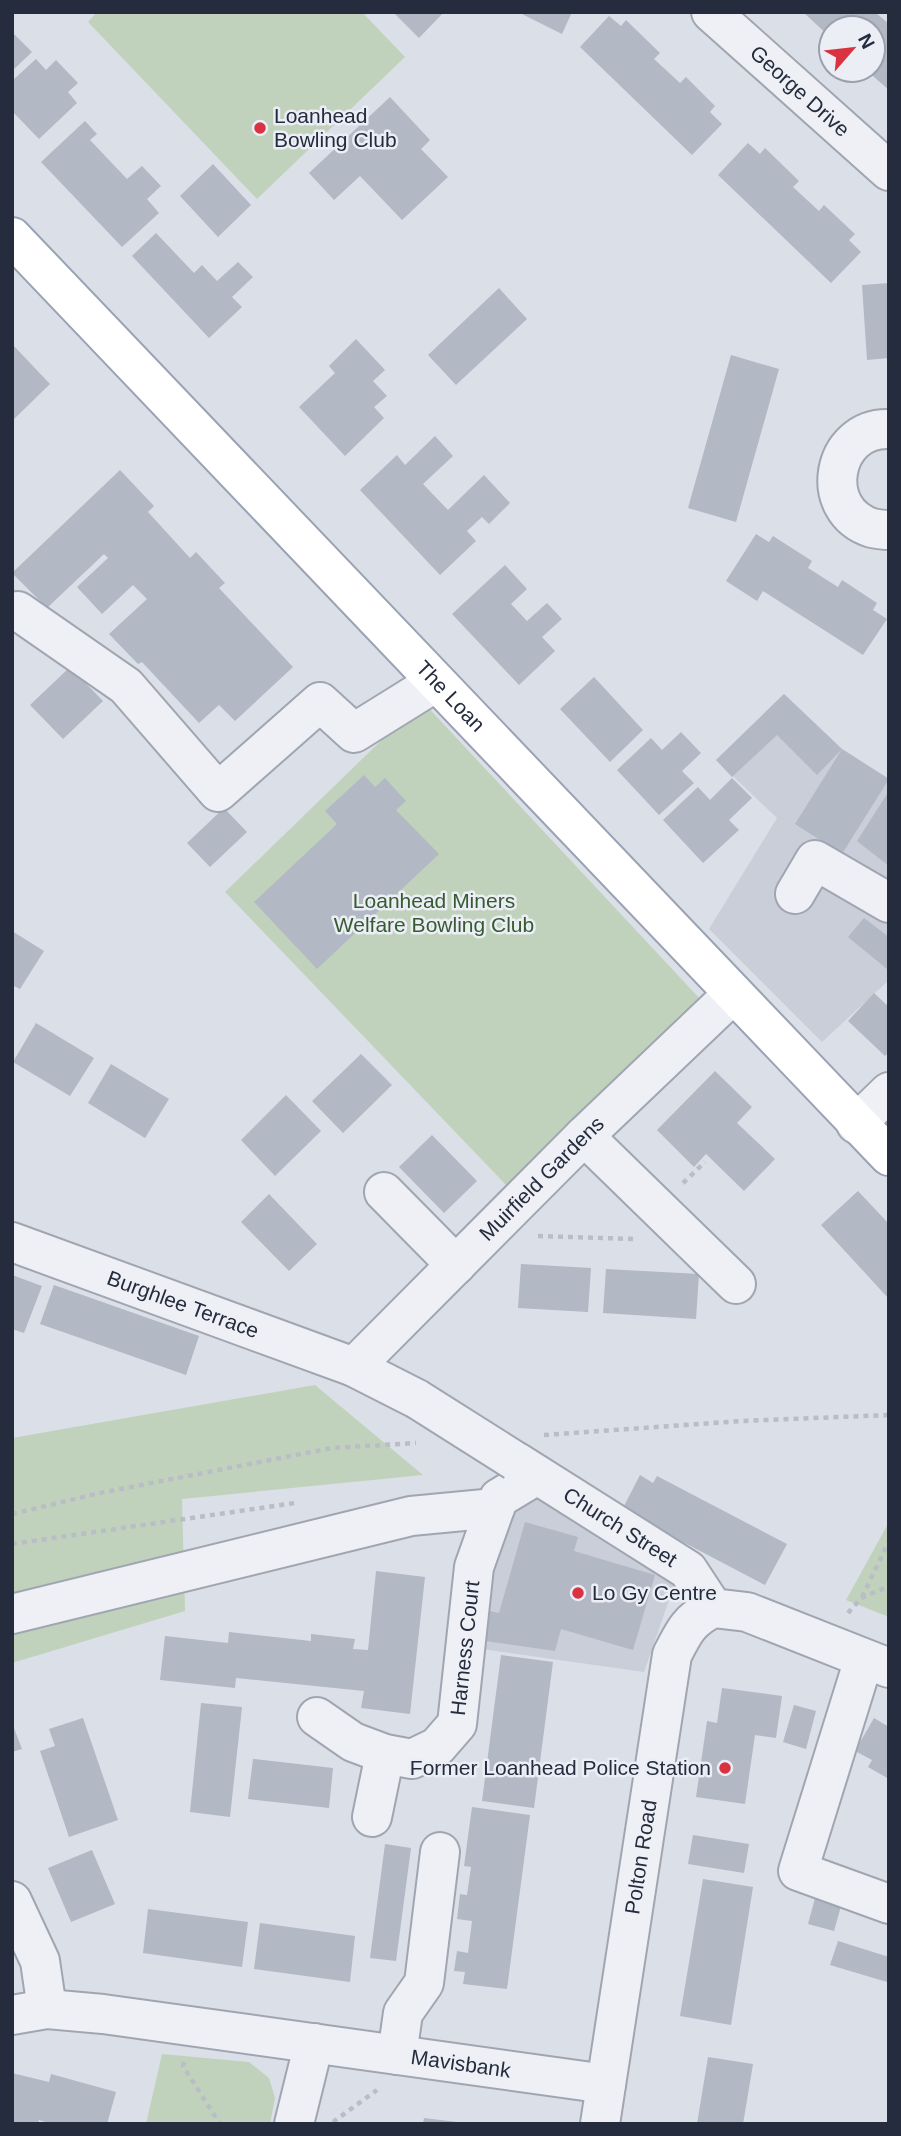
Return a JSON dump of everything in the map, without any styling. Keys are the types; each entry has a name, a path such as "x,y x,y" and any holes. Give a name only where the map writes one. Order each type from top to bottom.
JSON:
{"main road":[{"name":"The Loan","path":"12,237 889,1156"}],"street":[{"name":"George Drive","path":"711,12 889,171"},
{"path":"889,429 868,432 853,442 842,455 837,471 837,489 843,506 855,519 871,528 889,530"},
{"path":"18,611 125,686 218,792 320,702 354,733 436,682"},
{"path":"795,894 815,860 889,903"},
{"name":"Muirfield Gardens","path":"354,1367 584,1136 733,994"},
{"path":"856,1124 889,1092"},
{"path":"584,1136 736,1284"},
{"path":"384,1192 456,1265"},
{"name":"Burghlee Terrace","path":"12,1242 354,1367"},
{"name":"Church Street","path":"354,1367 417,1399 688,1570 713,1608"},
{"name":"Harness Court","path":"317,1717 353,1742 385,1754 412,1759 437,1747 457,1724 474,1567 499,1498 526,1468"},
{"path":"12,1614 411,1516 495,1508"},
{"path":"713,1608 747,1612 876,1663 797,1871 889,1904"},
{"name":"Polton Road","path":"600,2124 672,1655 685,1627 713,1608"},
{"path":"372,1817 385,1754"},
{"path":"397,2055 403,2013 424,1983 440,1852"},
{"name":"Mavisbank","path":"12,1901 40,1961 30,2012 191,2026 606,2084"},
{"path":"294,2124 314,2043"}],"path":[{"path":"486,1234 691,1241"},
{"path":"12,1544 299,1503"},
{"path":"861,1598 889,1541"},
{"path":"191,2026 183,2066 220,2124"},
{"path":"330,2124 398,2076 397,2055"}],"shaded area":[{"path":"784,694 842,749 889,779 889,980 822,1042 709,929 777,818 716,760"},
{"path":"540,1492 676,1580 644,1672 474,1648 484,1581 507,1518"}],"green space":[{"name":"Loanhead Bowling Club","path":"97,12 362,12 405,57 257,199 88,22"},
{"name":"Loanhead Miners Welfare Bowling Club","path":"422,701 701,1000 509,1188 225,892"},
{"path":"315,1385 423,1475 182,1499 185,1611 12,1663 12,1438"},
{"path":"889,1522 889,1617 846,1600"},
{"path":"162,2054 249,2062 269,2078 275,2098 270,2124 146,2124"}],"building":[{"path":"393,12 444,12 419,38"},
{"path":"518,12 572,12 562,34"},
{"path":"803,12 877,14 817,14 817,25"},
{"path":"609,16 621,26 626,20 660,53 654,59 680,83 686,77 715,106 710,112 722,124 692,155 580,47"},
{"path":"887,22 889,24 889,90 882,84 887,84"},
{"path":"12,32 32,52 12,71"},
{"path":"36,59 46,70 56,60 78,83 68,92 77,103 39,139 12,111 12,81"},
{"path":"390,97 430,140 421,149 448,177 402,220 360,176 334,200 309,173"},
{"path":"85,121 97,134 90,140 127,179 142,166 161,186 147,199 159,213 122,247 41,162"},
{"path":"748,143 760,154 765,148 799,181 793,187 819,211 824,205 855,234 849,240 861,252 831,283 718,175"},
{"path":"213,164 251,205 218,237 180,196"},
{"path":"156,233 194,273 202,265 217,281 238,262 253,277 232,297 242,307 209,338 132,256"},
{"path":"889,283 889,358 867,360 862,285"},
{"path":"499,288 527,319 456,385 428,355"},
{"path":"356,339 385,370 373,381 387,396 374,407 384,418 345,456 299,407 335,373 329,366"},
{"path":"12,344 50,384 12,421"},
{"path":"731,355 779,369 736,522 688,508"},
{"path":"435,436 453,456 423,484 448,510 484,475 510,503 489,524 482,517 467,531 476,541 440,575 360,490 397,455 405,465"},
{"path":"120,470 154,506 148,512 190,558 196,552 225,583 219,588 293,667 235,721 219,705 199,723 142,662 138,664 109,634 147,599 133,585 102,614 77,587 108,558 104,554 47,608 12,573"},
{"path":"756,534 769,542 773,536 812,561 808,568 838,587 842,580 877,603 873,610 887,619 863,655 763,591 757,601 726,581"},
{"path":"505,565 527,589 511,604 527,621 547,603 562,619 542,637 555,651 519,685 452,614"},
{"path":"70,667 103,701 63,739 30,705"},
{"path":"594,677 643,730 610,762 560,709"},
{"path":"784,694 842,749 817,775 777,735 732,777 716,760"},
{"path":"681,732 701,753 682,771 694,783 659,815 617,770 651,738 662,750"},
{"path":"842,749 889,779 842,854 795,824"},
{"path":"364,775 375,787 385,778 406,801 396,810 439,854 317,969 254,902 337,824 325,811"},
{"path":"732,778 752,798 729,820 739,830 703,863 663,820 698,787 710,800"},
{"path":"889,791 889,866 857,841"},
{"path":"224,808 247,832 210,867 187,843"},
{"path":"864,918 889,937 887,969 848,937"},
{"path":"12,931 44,951 20,989 12,985"},
{"path":"874,993 889,1007 889,1052 885,1056 848,1021"},
{"path":"36,1023 94,1058 70,1096 13,1062"},
{"path":"361,1054 392,1085 343,1133 312,1101"},
{"path":"111,1064 169,1099 145,1138 88,1103"},
{"path":"715,1071 752,1107 737,1123 775,1159 744,1191 706,1154 694,1167 657,1130"},
{"path":"286,1095 321,1131 275,1176 241,1140"},
{"path":"432,1135 477,1181 444,1213 399,1167"},
{"path":"858,1191 889,1224 889,1299 821,1225"},
{"path":"269,1194 317,1244 289,1271 241,1222"},
{"path":"521,1264 591,1268 588,1312 518,1308"},
{"path":"606,1269 699,1274 696,1319 603,1313"},
{"path":"12,1275 42,1286 24,1333 12,1329"},
{"path":"54,1285 199,1336 186,1375 40,1324"},
{"path":"640,1475 653,1483 657,1476 787,1544 765,1585 622,1510"},
{"name":"Lo Gy Centre","path":"525,1522 578,1537 574,1551 655,1575 633,1650 561,1629 555,1651 486,1641 490,1611 499,1613"},
{"path":"376,1571 425,1577 410,1714 361,1708 364,1691 236,1678 235,1688 160,1680 165,1636 228,1643 229,1632 311,1641 311,1634 355,1639 353,1649 368,1650"},
{"path":"501,1655 553,1662 534,1808 482,1801"},
{"name":"Former Loanhead Police Station","path":"722,1688 782,1696 776,1738 755,1735 745,1804 696,1797 707,1721 717,1723"},
{"path":"201,1703 242,1707 230,1817 190,1812"},
{"path":"794,1705 816,1711 806,1749 783,1742"},
{"path":"83,1718 118,1820 69,1837 40,1751 55,1746 49,1729"},
{"path":"874,1718 889,1727 889,1779 868,1767 872,1760 855,1751"},
{"path":"12,1723 22,1749 12,1752"},
{"path":"253,1759 333,1768 329,1808 248,1799"},
{"path":"472,1807 530,1815 507,1989 463,1984 465,1972 454,1971 457,1951 468,1953 472,1921 457,1919 460,1894 467,1895 471,1867 464,1866"},
{"path":"693,1835 749,1844 744,1873 688,1864"},
{"path":"385,1844 411,1848 396,1961 370,1958"},
{"path":"92,1850 115,1904 71,1922 48,1868"},
{"path":"703,1879 753,1887 731,2025 680,2016"},
{"path":"815,1898 841,1906 834,1931 808,1924"},
{"path":"148,1909 248,1922 242,1967 143,1953"},
{"path":"260,1923 355,1936 350,1982 254,1969"},
{"path":"838,1941 889,1957 887,1982 830,1965"},
{"path":"708,2057 753,2064 743,2124 697,2124"},
{"path":"12,2073 49,2082 51,2074 116,2092 107,2124 52,2124 39,2120 38,2124 12,2124"},
{"path":"424,2118 457,2122 457,2124 423,2124"}],"place":[{"name":"Loanhead Bowling Club","path":"260,128"},
{"name":"Lo Gy Centre","path":"578,1593"},
{"name":"Former Loanhead Police Station","path":"725,1768"}]}
